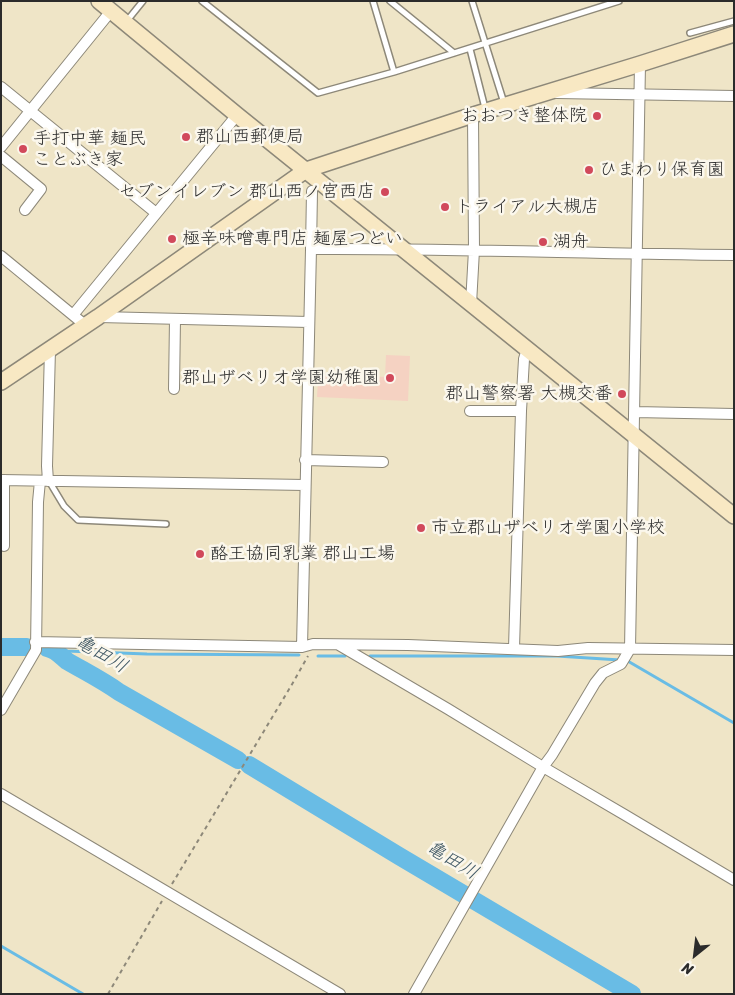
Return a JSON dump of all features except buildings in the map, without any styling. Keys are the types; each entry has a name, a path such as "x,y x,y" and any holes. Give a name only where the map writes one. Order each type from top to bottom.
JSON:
{"street":[{"path":"1,147 105,6 237,115 734,516"},
{"path":"1,382 306,170 479,113 734,34"},
{"path":"414,994 543,767 595,683 603,673 621,664 629,652 635,412 640,64"},
{"path":"1,87 156,213"},
{"path":"545,93 734,96"},
{"path":"471,304 479,113"},
{"path":"73,315 237,115"},
{"path":"1,156 41,190 25,210"},
{"path":"302,648 312,191"},
{"path":"311,249 404,248 734,255"},
{"path":"1,256 73,315 91,321 175,319 309,322"},
{"path":"174,389 175,319"},
{"path":"1,710 36,650 38,502 47,466 50,349"},
{"path":"514,648 521,411 524,359 527,349"},
{"path":"470,411 521,411"},
{"path":"635,412 734,414"},
{"path":"305,460 383,462"},
{"path":"4,546 3,480 305,485"},
{"path":"36,642 302,648 313,644 558,650 588,648 629,652 734,650"},
{"path":"338,645 734,880"},
{"path":"1,794 340,994"}],"lane":[{"path":"126,23 143,1"},
{"path":"202,1 318,93 470,49 619,1"},
{"path":"373,1 394,72"},
{"path":"390,1 454,53"},
{"path":"472,1 505,106"},
{"path":"690,33 734,21"},
{"path":"470,49 479,113"},
{"path":"44,481 78,520 166,524"}],"path":[{"path":"108,994 291,686 313,644"}],"shaded area":[{"name":"郡山ザベリオ学園幼稚園","path":"386,355 410,356 408,401 317,397 318,380 323,381 323,375 337,376 337,379 347,380 347,376 361,376 361,380 370,380 371,376 385,377"}],"waterway":[{"name":"亀田川","path":"1,647 27,647"},
{"name":"亀田川","path":"47,648 55,651 67,661 119,692 238,760"},
{"path":"51,648 66,651 147,654 299,655"},
{"path":"318,656 345,656"},
{"path":"370,656 557,656 620,660"},
{"path":"626,660 734,723"},
{"name":"亀田川","path":"249,765 632,994"},
{"path":"1,946 83,994"}],"place":[{"name":"おおつき整体院","path":"597,116"},
{"name":"郡山西郵便局","path":"186,137"},
{"name":"手打中華 麺民 ことぶき家","path":"23,149"},
{"name":"ひまわり保育園","path":"589,170"},
{"name":"セブンイレブン 郡山西ノ宮西店","path":"385,192"},
{"name":"トライアル大槻店","path":"445,207"},
{"name":"極辛味噌専門店 麺屋つどい","path":"172,239"},
{"name":"湖舟","path":"543,242"},
{"name":"郡山ザベリオ学園幼稚園","path":"390,378"},
{"name":"郡山警察署 大槻交番","path":"622,394"},
{"name":"市立郡山ザベリオ学園小学校","path":"421,528"},
{"name":"酪王協同乳業 郡山工場","path":"200,554"}]}
